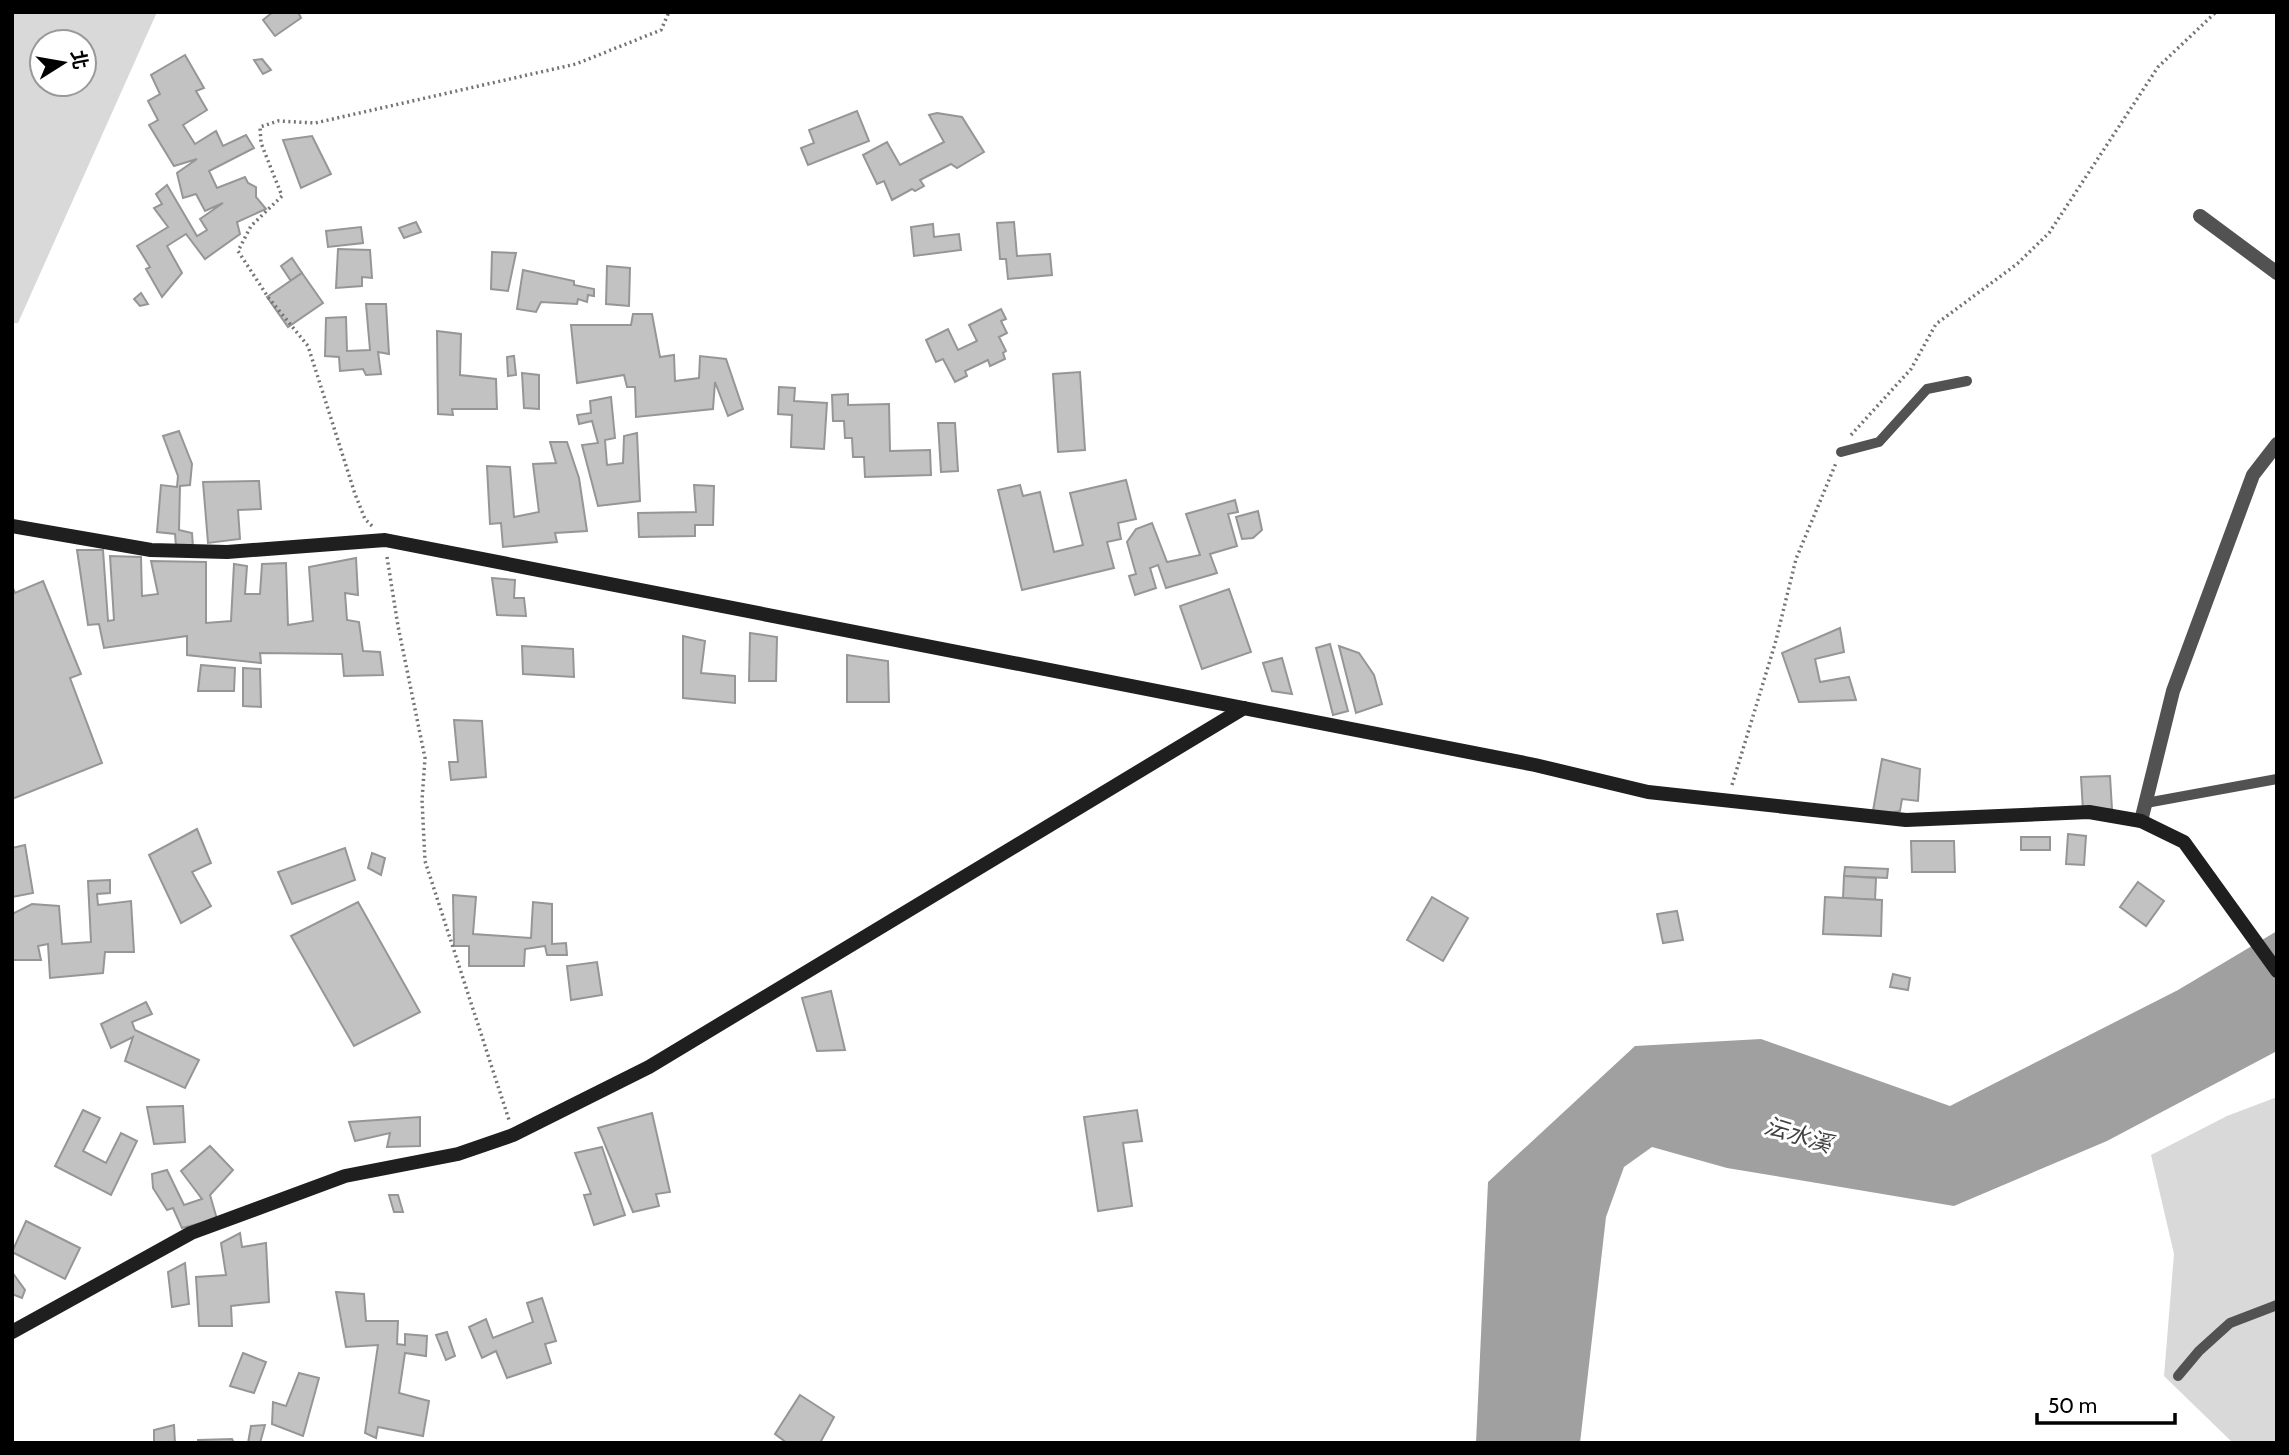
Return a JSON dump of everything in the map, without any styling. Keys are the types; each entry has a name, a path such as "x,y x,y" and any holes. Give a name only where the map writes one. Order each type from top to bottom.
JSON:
{"street":[{"path":"2200,216 2277,273"},
{"path":"2141,821 2173,691 2253,475 2277,444"},
{"path":"12,526 151,550 228,552 385,540 1535,765 1648,792 1906,820 2090,813 2141,821 2184,842 2277,971"},
{"path":"12,1332 191,1233 345,1176 458,1154 513,1135 649,1067 1244,709"}],"lane":[{"path":"1841,452 1879,442 1927,389 1967,381"},
{"path":"2146,803 2277,779"},
{"path":"2178,1376 2199,1351 2230,1323 2277,1305"}],"path":[{"path":"513,1135 425,861 422,800 425,758 398,626 385,540 365,519 355,495 308,346 268,297 238,251 251,226 282,197 261,143 260,127 278,121 315,123 576,64 661,30 669,12"}],"shaded area":[{"path":"12,12 157,12 18,323 12,323"},
{"path":"2277,1097 2277,1443 2233,1443 2164,1376 2174,1254 2151,1155 2227,1116"}],"water":[{"name":"沄水溪","path":"2277,931 2277,1051 2107,1141 1954,1206 1727,1168 1652,1147 1624,1167 1606,1217 1580,1443 1476,1443 1488,1182 1635,1046 1761,1039 1950,1106 2178,990"}],"building":[{"path":"273,12 298,12 301,18 275,36 263,20"},
{"path":"185,55 204,88 196,91 207,110 183,125 195,144 216,131 223,146 246,135 254,148 209,171 217,188 245,177 248,183 256,187 256,197 266,209 237,222 240,234 205,259 186,234 167,246 182,273 162,297 146,269 150,267 137,246 168,227 154,208 162,204 156,194 167,185 197,236 207,230 200,219 223,203 205,211 196,194 183,198 177,173 197,159 174,166 149,125 158,120 148,101 160,94 151,75"},
{"path":"262,59 271,70 263,74 254,60"},
{"path":"857,111 869,141 808,165 801,148 814,143 809,130"},
{"path":"937,113 962,117 984,152 957,168 951,164 920,180 924,186 892,200 884,181 877,184 863,155 887,142 900,165 944,142 929,115"},
{"path":"312,136 331,174 301,188 283,140"},
{"path":"416,222 421,232 404,238 399,228"},
{"path":"1014,222 1017,256 1050,254 1052,275 1008,279 1006,259 1000,259 997,223"},
{"path":"933,224 934,237 959,234 961,250 914,256 911,227"},
{"path":"361,227 363,243 328,247 326,231"},
{"path":"338,249 370,250 372,278 362,277 362,286 336,288"},
{"path":"492,252 516,253 508,291 491,289"},
{"path":"292,258 302,273 291,281 281,266"},
{"path":"607,266 630,268 629,306 606,304"},
{"path":"523,270 574,281 574,285 594,289 594,296 588,295 587,302 578,299 577,304 541,302 536,312 517,309"},
{"path":"302,273 323,303 288,327 267,297"},
{"path":"141,293 148,304 140,306 134,299"},
{"path":"366,304 386,304 389,354 378,352 381,374 366,375 363,369 340,371 339,357 325,356 326,318 346,317 347,351 370,350"},
{"path":"1001,309 1006,319 1001,321 1007,333 999,337 1006,351 1003,353 1005,359 990,366 988,360 965,371 967,376 955,382 943,359 936,362 926,340 948,329 958,350 977,341 969,325"},
{"path":"633,314 652,314 660,357 674,355 675,381 699,378 700,356 726,359 743,409 728,416 715,382 713,409 636,417 635,387 627,387 624,375 577,383 571,325 631,325"},
{"path":"437,331 461,334 460,375 496,379 497,409 452,409 453,415 438,414"},
{"path":"514,356 516,375 508,376 507,357"},
{"path":"1080,372 1085,450 1058,452 1053,374"},
{"path":"522,373 539,375 539,409 524,408"},
{"path":"779,387 795,388 794,401 827,403 824,449 791,447 792,415 778,414"},
{"path":"848,394 848,405 889,404 890,451 930,450 931,475 865,477 864,457 853,457 852,438 845,438 844,421 833,421 832,395"},
{"path":"611,397 615,438 605,440 607,465 623,463 624,436 637,433 640,501 598,506 582,445 598,443 592,421 579,424 577,415 591,413 590,401"},
{"path":"938,423 955,423 958,471 941,472"},
{"path":"179,431 192,464 190,485 180,486 179,530 192,533 193,547 176,546 175,534 157,532 161,485 177,487 178,476 163,436"},
{"path":"550,442 567,442 579,478 587,531 555,533 557,542 503,547 501,523 490,524 487,466 510,467 514,517 539,512 533,464 556,463"},
{"path":"1126,480 1136,519 1118,523 1121,539 1107,542 1114,568 1022,590 998,490 1020,485 1023,496 1040,492 1054,552 1083,545 1070,493"},
{"path":"259,481 261,509 238,510 240,539 208,543 203,482"},
{"path":"694,485 714,486 713,525 695,525 695,536 639,537 638,513 696,512"},
{"path":"1235,500 1238,512 1228,514 1237,546 1210,554 1217,573 1166,588 1158,565 1150,568 1156,588 1135,595 1129,576 1136,574 1127,542 1136,529 1152,523 1167,562 1200,555 1186,514"},
{"path":"1258,511 1262,530 1253,538 1242,539 1236,517"},
{"path":"77,550 103,550 108,621 114,620 110,556 141,557 142,596 158,594 151,561 206,562 206,623 231,621 234,564 247,566 245,594 260,594 262,564 286,563 288,625 313,621 309,567 356,558 358,595 345,593 347,620 359,622 363,651 380,652 383,675 344,676 342,654 260,653 261,663 187,655 187,636 104,648 99,624 88,625"},
{"path":"492,578 515,580 514,598 524,598 526,616 497,615"},
{"path":"43,581 81,674 70,678 102,763 12,799 12,586 15,593"},
{"path":"1229,589 1251,652 1202,669 1180,606"},
{"path":"1840,628 1844,652 1815,659 1820,682 1849,677 1856,700 1799,702 1782,653"},
{"path":"750,633 777,637 776,681 749,681"},
{"path":"683,636 705,641 701,673 735,676 735,703 683,698"},
{"path":"1330,644 1348,711 1333,715 1316,648"},
{"path":"522,646 573,649 574,677 523,674"},
{"path":"1339,646 1359,653 1374,675 1382,704 1356,713"},
{"path":"847,655 888,661 889,702 847,702"},
{"path":"1282,658 1292,694 1272,691 1263,663"},
{"path":"201,665 235,668 234,691 198,691"},
{"path":"243,668 260,669 261,707 243,706"},
{"path":"454,720 482,721 486,777 451,780 449,762 458,762"},
{"path":"1882,759 1920,769 1918,801 1902,799 1900,811 1873,811"},
{"path":"2110,776 2112,809 2083,811 2081,777"},
{"path":"197,829 211,863 192,872 211,906 181,923 149,855"},
{"path":"2068,834 2086,836 2084,865 2066,864"},
{"path":"2021,837 2050,837 2050,850 2021,850"},
{"path":"1911,841 1954,841 1955,872 1912,872"},
{"path":"25,845 33,893 12,897 12,848"},
{"path":"345,848 355,880 292,904 278,872"},
{"path":"372,853 385,858 381,875 368,868"},
{"path":"1845,867 1888,869 1887,878 1844,876"},
{"path":"1844,876 1876,878 1875,900 1843,898"},
{"path":"110,880 110,893 97,894 98,905 131,901 134,952 105,952 103,973 50,978 48,944 38,946 41,960 13,960 12,914 32,904 59,906 62,944 91,942 88,881"},
{"path":"2138,882 2164,901 2146,926 2120,907"},
{"path":"453,895 476,897 473,934 531,938 533,902 552,904 552,944 566,943 567,955 547,955 545,946 525,949 524,966 469,966 469,946 454,946"},
{"path":"1432,897 1468,918 1443,961 1407,940"},
{"path":"1825,897 1882,900 1881,936 1823,934"},
{"path":"358,902 420,1012 354,1046 291,936"},
{"path":"1677,911 1683,940 1663,943 1657,914"},
{"path":"597,962 602,995 571,1000 567,966"},
{"path":"1893,974 1910,978 1908,990 1890,987"},
{"path":"831,991 845,1050 817,1051 802,998"},
{"path":"146,1002 152,1014 132,1022 135,1030 199,1060 185,1088 125,1061 133,1037 111,1048 101,1024"},
{"path":"183,1106 185,1142 154,1144 147,1107"},
{"path":"83,1110 100,1118 83,1151 106,1163 121,1133 137,1141 111,1195 55,1166"},
{"path":"1137,1110 1142,1141 1123,1143 1132,1206 1098,1211 1084,1117"},
{"path":"652,1113 670,1192 656,1194 659,1206 633,1212 598,1128"},
{"path":"420,1117 420,1146 387,1147 390,1133 355,1141 349,1122"},
{"path":"210,1146 233,1170 210,1195 217,1219 182,1228 173,1208 167,1210 153,1188 152,1174 167,1170 184,1205 202,1199 181,1171"},
{"path":"602,1147 625,1215 594,1225 584,1195 591,1194 575,1153"},
{"path":"389,1195 398,1195 403,1212 394,1212"},
{"path":"26,1221 80,1248 65,1279 12,1252"},
{"path":"240,1233 242,1247 266,1243 269,1302 231,1306 232,1326 199,1326 196,1277 226,1275 221,1243"},
{"path":"185,1263 189,1304 172,1307 168,1272"},
{"path":"12,1272 25,1290 22,1298 12,1294"},
{"path":"336,1292 364,1294 366,1321 398,1321 397,1344 405,1345 405,1334 427,1336 426,1356 405,1353 399,1393 429,1401 423,1436 378,1427 376,1438 365,1433 378,1345 346,1347"},
{"path":"542,1298 556,1341 545,1344 551,1363 507,1378 496,1351 482,1358 469,1327 486,1319 493,1338 533,1322 527,1303"},
{"path":"447,1332 455,1356 446,1360 436,1335"},
{"path":"243,1353 266,1362 254,1393 230,1386"},
{"path":"299,1373 319,1378 303,1436 272,1424 273,1402 286,1406"},
{"path":"800,1395 834,1417 820,1443 787,1443 775,1434"},
{"path":"174,1425 175,1443 154,1443 154,1430"},
{"path":"265,1425 260,1443 248,1443 251,1426"},
{"path":"232,1439 234,1443 198,1443 198,1440"}]}
